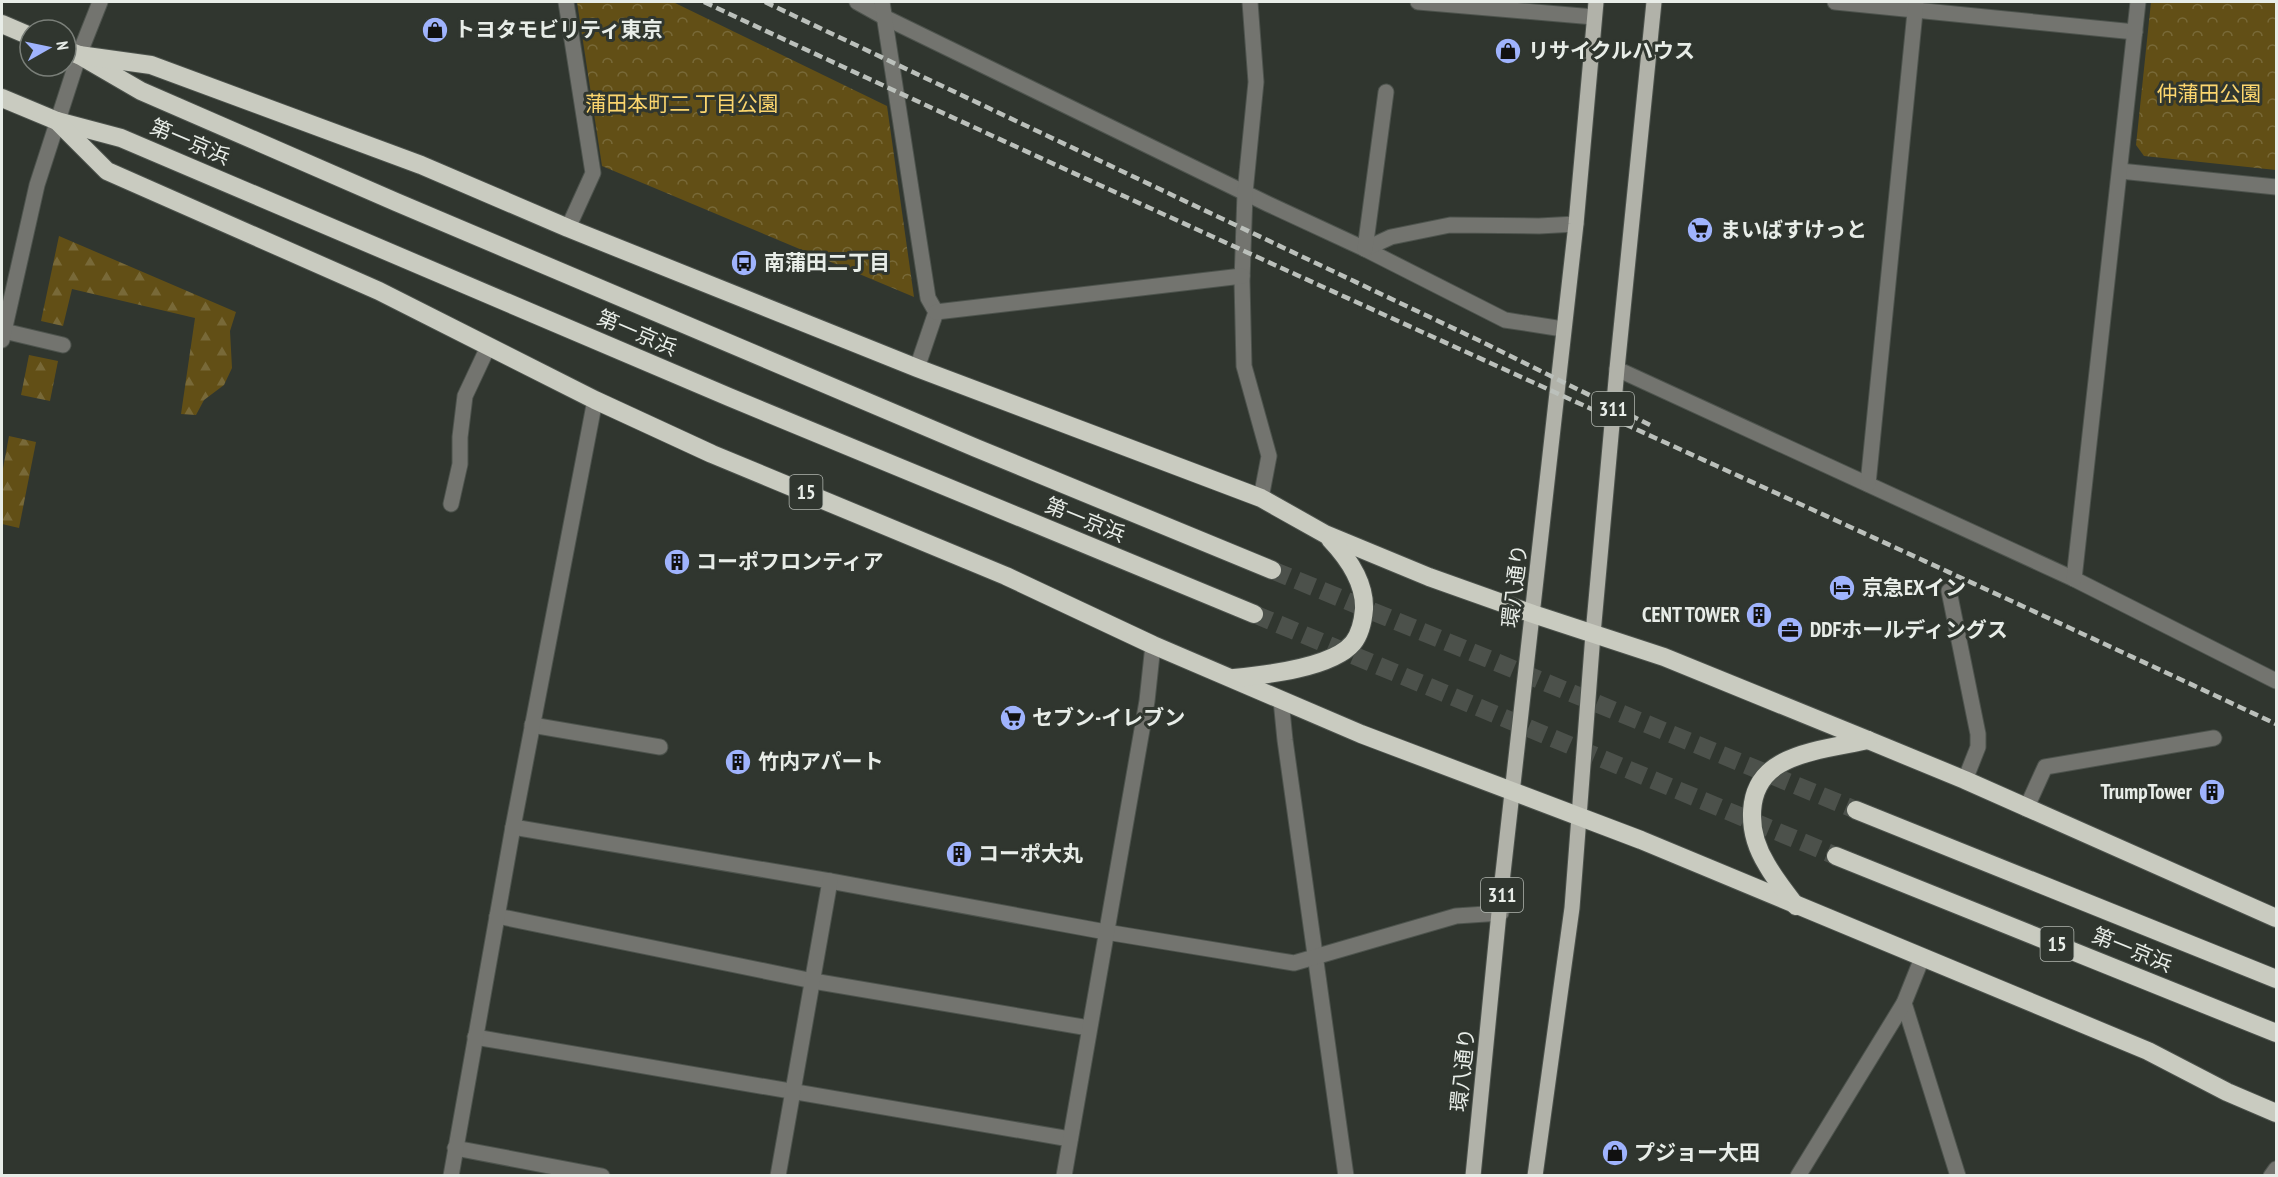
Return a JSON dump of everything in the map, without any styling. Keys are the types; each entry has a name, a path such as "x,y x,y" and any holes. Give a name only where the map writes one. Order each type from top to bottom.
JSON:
{"highway":[{"path":"2,24 18,31"},
{"path":"78,54 151,65 421,165 568,228 917,368 1261,498 1325,534 1429,577 1664,657 1965,780 2026,809 2277,918"},
{"name":"第一京浜","path":"78,56 141,91 396,202 976,448 1272,570"},
{"name":"第一京浜","path":"2,98 57,121 121,138 729,397 1254,614"},
{"name":"15","path":"57,121 107,171 379,291 595,400 712,454 1006,576 1229,679 1361,734 1580,818"},
{"path":"1229,679 1276,675 1299,669 1342,652 1360,633 1364,601 1360,586 1346,556 1325,534"},
{"path":"1796,906 1766,864 1754,831 1752,802 1759,781 1780,764 1810,753 1868,740"},
{"name":"第一京浜","path":"1856,810 2277,979"},
{"path":"1580,818 1641,840 2148,1051 2228,1092 2277,1113"},
{"name":"第一京浜","path":"1836,856 2277,1033"}],"main road":[{"name":"311","path":"1535,1176 1572,908 1593,634 1654,2"},
{"name":"環八通り","path":"1473,1176 1576,224 1595,9"}],"street":[{"path":"78,42 100,2"},
{"path":"566,2 593,173 568,228"},
{"path":"857,2 883,9 1245,193 1365,249 1504,320 1563,328"},
{"path":"1250,2 1256,81 1245,193 1242,276 1244,366 1269,456 1261,498"},
{"path":"1418,2 1595,9"},
{"path":"1835,2 1916,5 2136,32"},
{"path":"2074,579 2138,2"},
{"path":"1868,484 1916,5"},
{"path":"883,9 928,298 936,312 917,368"},
{"path":"63,345 3,336 37,185 57,121 66,78"},
{"path":"1365,249 1386,92"},
{"path":"2120,171 2277,187"},
{"path":"1365,249 1391,237 1450,225 1576,224"},
{"path":"936,312 1242,276"},
{"path":"451,504 459,464 459,437 465,396 488,347"},
{"path":"1617,369 2074,579 2277,681"},
{"path":"451,1176 496,916 595,400"},
{"path":"1949,591 1978,734 1978,747 1965,780"},
{"path":"1064,1176 1151,681 1154,645"},
{"path":"1281,700 1346,1176"},
{"path":"532,725 660,747"},
{"path":"2026,809 2044,766 2214,738"},
{"path":"513,827 1294,963 1456,916 1500,913"},
{"path":"778,1176 830,881"},
{"path":"496,916 813,981 1089,1028"},
{"path":"1798,1176 1904,1003 1922,958"},
{"path":"1904,1003 1958,1176"},
{"path":"475,1037 1070,1139"},
{"path":"455,1148 574,1173 602,1176"},
{"path":"2271,1176 2277,1169"}],"green space":[{"name":"蒲田本町二 丁目公園","path":"577,2 673,2 887,106 914,297 602,166"},
{"name":"仲蒲田公園","path":"2151,2 2276,2 2276,170 2144,156 2136,145"},
{"path":"59,236 236,312 230,331 232,368 224,385 204,400 196,415 181,414 195,318 72,289 63,326 41,321"},
{"path":"29,355 58,361 50,401 21,395"},
{"path":"9,436 36,442 19,528 2,524 2,474"}],"tunnel":[{"path":"1272,570 1856,810"},
{"path":"1254,614 1836,856"}],"railway":[{"path":"704,2 2276,724"},
{"path":"765,2 1476,339 1650,425"}],"place":[{"name":"トヨタモビリティ東京","path":"435,30"},
{"name":"リサイクルハウス","path":"1508,51"},
{"name":"まいばすけっと","path":"1700,230"},
{"name":"南蒲田二丁目","path":"744,263"},
{"name":"コーポフロンティア","path":"677,562"},
{"name":"京急EXイン","path":"1842,588"},
{"name":"CENT TOWER","path":"1759,615"},
{"name":"DDFホールディングス","path":"1790,630"},
{"name":"セブン-イレブン","path":"1013,718"},
{"name":"竹内アパート","path":"738,762"},
{"name":"TrumpTower","path":"2212,792"},
{"name":"コーポ大丸","path":"959,854"},
{"name":"プジョー大田","path":"1615,1153"}]}
